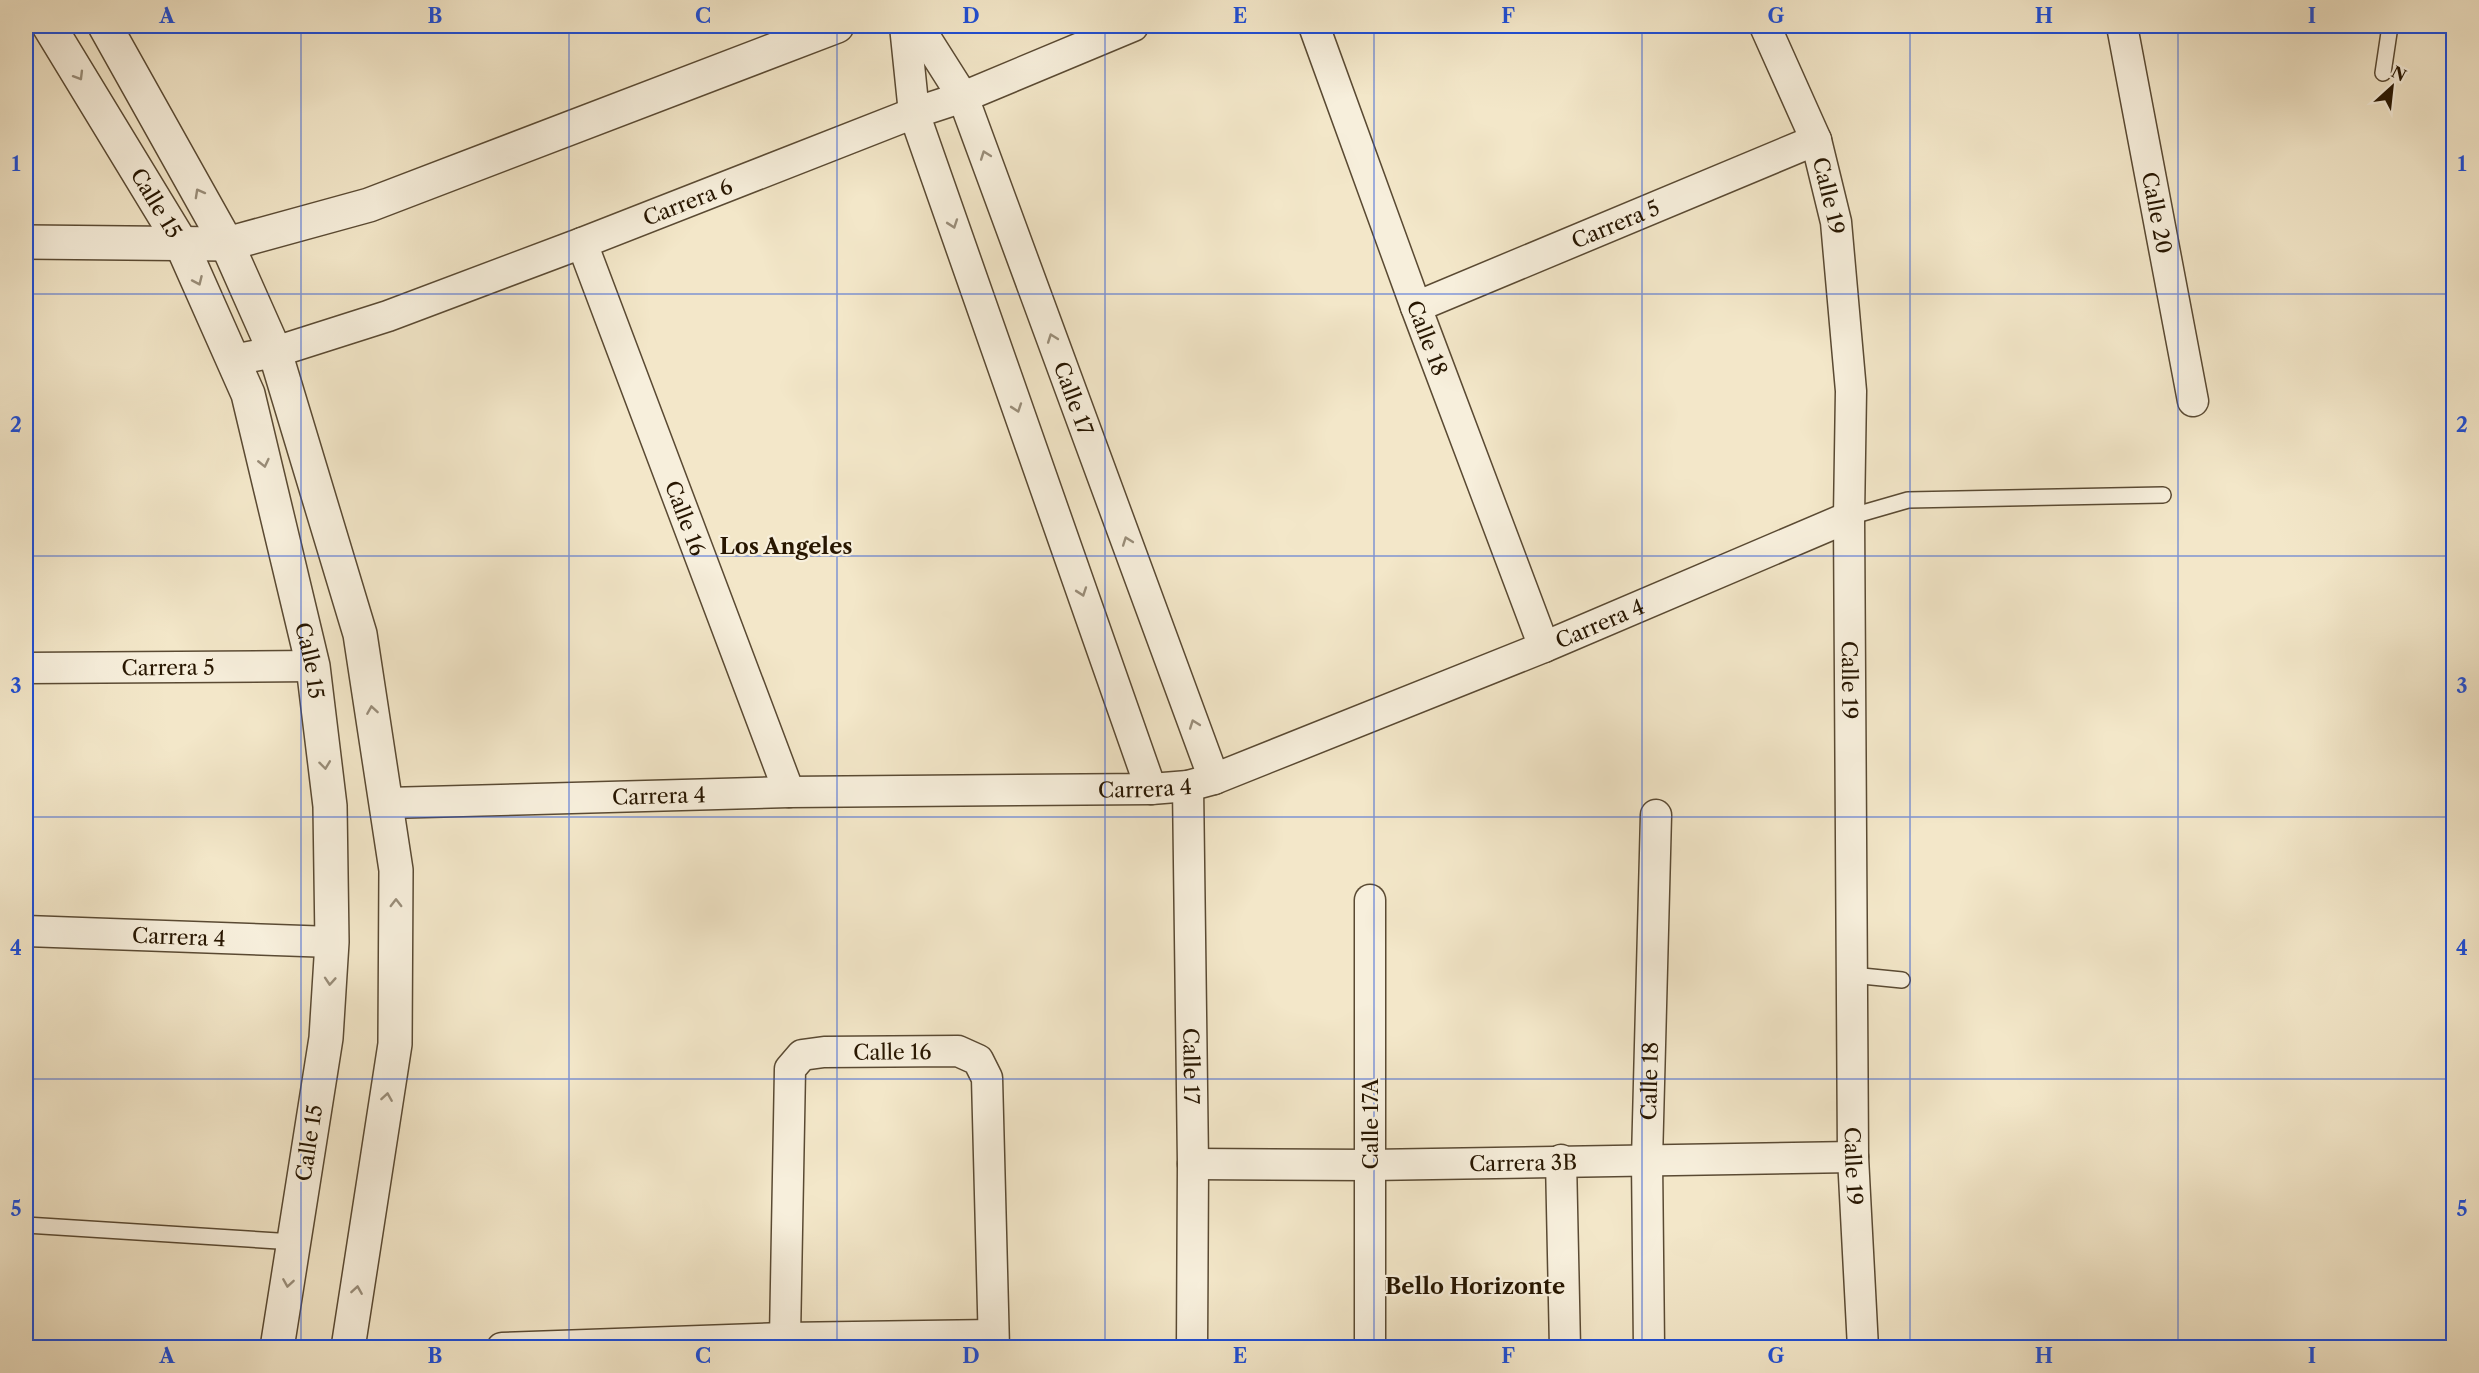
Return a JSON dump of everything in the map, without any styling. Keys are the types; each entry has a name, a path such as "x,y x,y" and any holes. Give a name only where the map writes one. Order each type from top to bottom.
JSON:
{"street":[{"name":"Calle 15","path":"49,26 181,243 248,394 313,666 330,806 332,942 326,1038 278,1347"},
{"name":"Calle 15","path":"105,26 228,244 274,352 360,634 396,870 395,1044 348,1347"},
{"path":"26,242 228,244 369,205 837,26"},
{"path":"905,26 914,113 1151,789"},
{"name":"Calle 17","path":"918,26 963,97 1201,782 1193,1164 1192,1347"},
{"name":"Carrera 6","path":"233,360 274,352 388,316 914,113 963,97 1133,26"},
{"name":"Calle 18","path":"1314,26 1416,308 1544,647"},
{"name":"Calle 19","path":"1765,26 1816,140 1837,233 1851,391 1849,518 1853,1157 1863,1347"},
{"name":"Calle 20","path":"2122,26 2193,402"},
{"name":"Carrera 5","path":"1416,308 1816,140"},
{"name":"Calle 16","path":"582,243 789,792"},
{"name":"Carrera 4","path":"387,803 789,792 1151,789 1201,782 1544,647 1849,518"},
{"name":"Carrera 5","path":"26,668 313,666"},
{"name":"Calle 18","path":"1649,1347 1647,1160 1656,815"},
{"name":"Calle 17A","path":"1370,900 1370,1347"},
{"name":"Carrera 4","path":"26,931 332,942"},
{"name":"Calle 16","path":"785,1338 790,1069 802,1055 847,1052 958,1051 978,1060 987,1078 994,1341"},
{"name":"Carrera 3B","path":"1193,1164 1370,1165 1853,1157"},
{"path":"1561,1161 1565,1347"},
{"path":"502,1347 785,1338 994,1341"}],"lane":[{"path":"2384,73 2390,26"},
{"path":"1849,518 1908,500 2163,495"},
{"path":"1852,975 1902,980"},
{"path":"26,1225 294,1242"}],"district":[{"name":"Los Angeles","path":"786,546"},
{"name":"Bello Horizonte","path":"1475,1286"}]}
